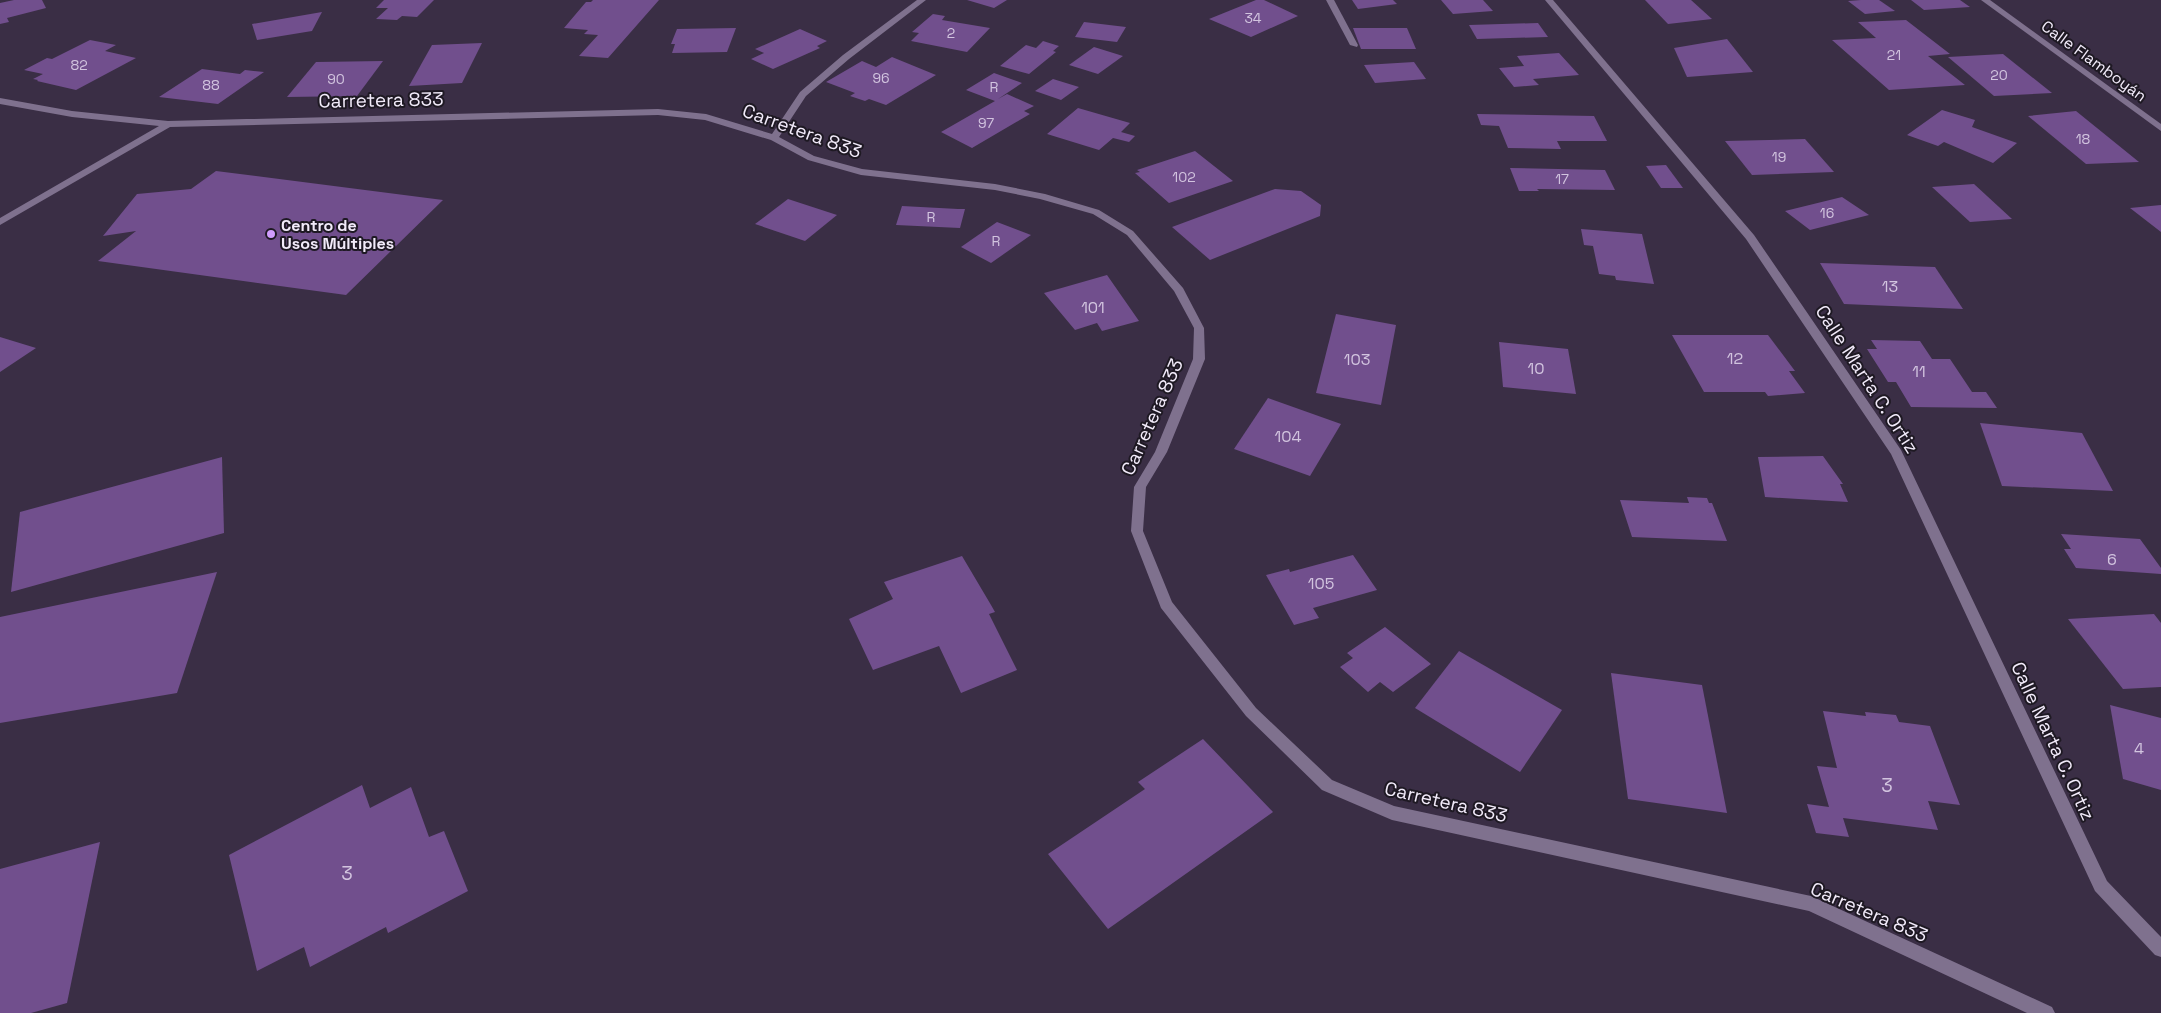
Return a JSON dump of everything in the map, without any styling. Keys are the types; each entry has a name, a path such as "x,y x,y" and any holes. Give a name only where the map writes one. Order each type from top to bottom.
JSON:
{"street":[{"path":"774,138 803,94 846,57 922,0"},
{"path":"1330,0 1354,45"},
{"name":"Calle Marta C. Ortiz","path":"1549,0 1750,237 1897,453 2101,886 2161,949"},
{"name":"Calle Flamboyán","path":"1985,0 2161,128"},
{"name":"Carretera 833","path":"0,101 72,114 168,124 658,112 706,117 774,138 811,158 861,172 995,187 1042,196 1096,212 1130,233 1179,290 1198,328 1199,359 1161,452 1140,487 1137,531 1166,604 1251,712 1327,785 1392,813 1811,904 2046,1013"},
{"path":"0,222 168,124"}],"building":[{"path":"14,0 42,0 46,8 7,18 9,22 0,24 0,3"},
{"path":"384,0 434,0 417,17 402,16 397,20 376,19 388,8 376,8"},
{"path":"593,0 659,0 608,58 579,56 598,35 584,34 588,30 564,28 586,2"},
{"path":"967,0 1007,0 994,8"},
{"path":"1256,0 1264,0 1298,16 1251,37 1209,19"},
{"path":"1352,0 1393,0 1397,4 1358,9"},
{"path":"1441,0 1483,0 1493,11 1453,14"},
{"path":"1645,0 1691,0 1712,19 1668,24"},
{"path":"1879,0 1895,11 1865,14 1848,1"},
{"path":"1911,0 1960,0 1970,7 1924,10"},
{"path":"322,12 312,31 257,40 252,24"},
{"path":"933,14 945,16 942,20 990,28 967,52 911,41 919,33 912,32"},
{"path":"1906,20 1950,54 1928,56 1965,85 1889,90 1832,40 1876,38 1858,22"},
{"path":"1084,22 1126,27 1117,42 1075,37"},
{"path":"1538,23 1548,37 1477,39 1469,25"},
{"path":"736,28 727,52 672,53 675,44 671,44 677,29"},
{"path":"1353,28 1407,28 1416,49 1361,49"},
{"path":"800,29 827,41 817,46 820,48 773,69 751,59 764,53 755,49"},
{"path":"1727,39 1753,72 1687,77 1674,48"},
{"path":"90,40 116,45 105,51 136,58 76,90 37,81 33,79 43,74 24,70 47,58 52,59"},
{"path":"1043,41 1059,46 1053,51 1056,52 1029,74 1000,66 1026,45 1036,48"},
{"path":"482,43 462,83 409,86 432,45"},
{"path":"1094,47 1123,56 1098,74 1069,65"},
{"path":"1559,53 1579,75 1533,79 1539,85 1514,87 1499,68 1524,66 1517,56"},
{"path":"2003,54 2052,93 1994,96 1948,57"},
{"path":"892,57 936,75 886,105 869,99 865,101 850,96 855,93 826,82 862,61 876,67"},
{"path":"383,61 357,96 287,97 316,62"},
{"path":"1414,62 1426,79 1375,83 1364,65"},
{"path":"202,69 240,74 245,70 264,72 218,104 159,97"},
{"path":"994,73 1022,83 998,99 1007,94 1034,106 1024,111 1030,114 972,148 941,132 995,101 966,90"},
{"path":"1053,79 1079,87 1061,100 1035,91"},
{"path":"1078,108 1130,123 1121,132 1135,136 1129,142 1113,138 1099,150 1047,134"},
{"path":"1942,110 1975,120 1972,127 2017,143 1993,163 1944,142 1938,146 1907,135"},
{"path":"2076,111 2139,162 2086,164 2028,116"},
{"path":"1477,114 1594,116 1607,141 1557,141 1561,149 1508,148 1499,126 1481,125"},
{"path":"1805,139 1834,172 1752,175 1725,141"},
{"path":"1195,151 1233,181 1169,203 1135,173 1140,172 1137,170"},
{"path":"1666,165 1683,188 1661,188 1646,166"},
{"path":"1510,168 1605,170 1615,190 1537,189 1539,191 1519,191"},
{"name":"Centro de Usos Múltiples","path":"216,171 443,200 346,295 98,261 136,231 103,236 137,194 191,189"},
{"path":"1974,184 2012,219 1970,222 1932,187"},
{"path":"1275,189 1301,191 1321,205 1320,216 1210,260 1172,227"},
{"path":"1842,197 1869,215 1810,230 1785,211"},
{"path":"788,199 837,215 805,241 755,224"},
{"path":"2161,205 2161,232 2130,208"},
{"path":"902,206 965,209 960,228 896,225"},
{"path":"997,222 1031,235 991,263 961,247"},
{"path":"1581,229 1642,234 1654,284 1616,280 1615,276 1599,274 1593,246 1584,245"},
{"path":"1820,263 1935,267 1963,309 1844,304"},
{"path":"1107,275 1139,321 1102,331 1097,323 1075,330 1044,293"},
{"path":"1336,314 1396,325 1381,405 1316,393"},
{"path":"1672,335 1768,335 1795,371 1789,371 1805,393 1768,396 1765,392 1704,392"},
{"path":"0,337 36,348 0,372"},
{"path":"1871,340 1920,341 1932,359 1950,359 1972,392 1986,392 1997,408 1911,407 1896,382 1888,382 1867,349 1877,349"},
{"path":"1499,342 1568,349 1576,394 1503,387"},
{"path":"1268,398 1341,424 1310,476 1234,449"},
{"path":"1980,423 2082,433 2113,491 2002,486"},
{"path":"1823,456 1843,484 1840,484 1848,502 1765,497 1758,457"},
{"path":"222,457 224,533 11,592 20,512"},
{"path":"1687,497 1707,498 1709,503 1712,503 1727,541 1632,537 1620,500 1689,503"},
{"path":"2061,534 2140,539 2161,568 2161,574 2076,568 2064,549 2071,549"},
{"path":"1353,555 1377,590 1313,608 1319,618 1294,625 1266,575 1289,569 1290,572"},
{"path":"962,556 995,612 989,614 1017,670 961,693 939,646 873,670 849,619 893,599 884,582"},
{"path":"217,572 177,693 0,723 0,617"},
{"path":"2154,614 2161,623 2161,687 2123,689 2068,619"},
{"path":"1385,627 1431,664 1393,692 1380,682 1368,692 1340,667 1353,658 1347,653"},
{"path":"1459,651 1562,710 1520,772 1415,708"},
{"path":"1611,673 1702,685 1727,813 1628,799"},
{"path":"2110,705 2161,718 2161,790 2123,779"},
{"path":"1823,711 1866,716 1865,712 1896,715 1899,722 1930,726 1960,805 1928,801 1938,830 1843,818 1849,837 1816,833 1807,804 1829,807 1817,766 1837,768"},
{"path":"1203,739 1273,812 1108,929 1048,854 1145,789 1138,782"},
{"path":"362,785 370,808 411,787 429,837 444,831 468,891 388,933 386,927 310,967 304,947 257,971 229,855"},
{"path":"100,842 67,1003 31,1013 0,1013 0,869"}],"place":[{"name":"Centro de Usos Múltiples","path":"271,234"}]}
